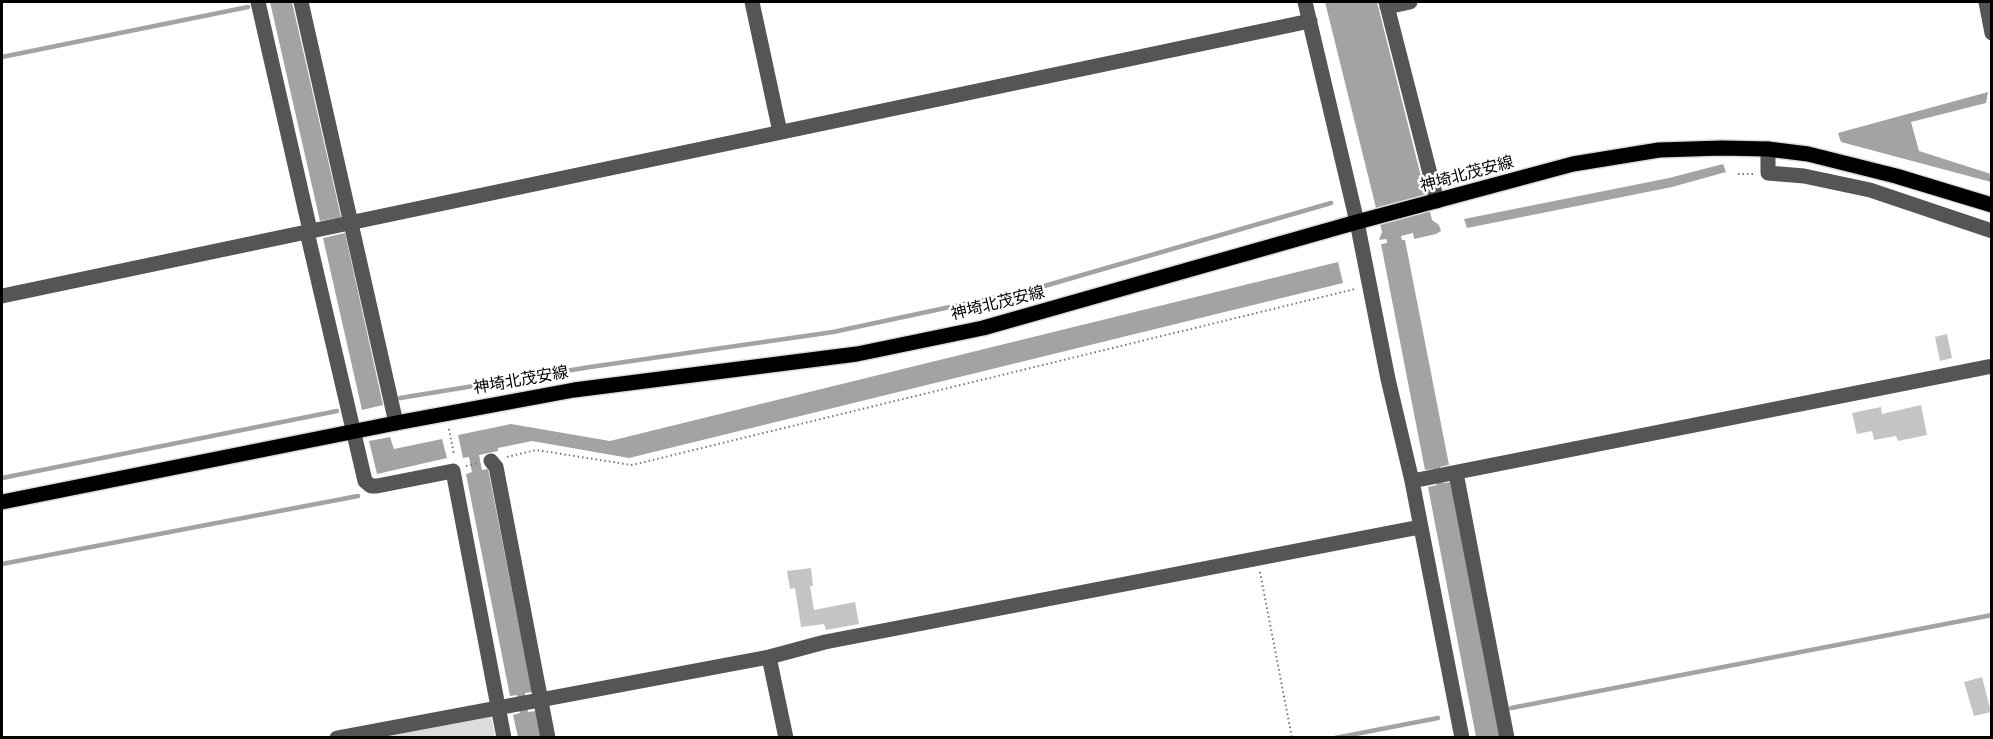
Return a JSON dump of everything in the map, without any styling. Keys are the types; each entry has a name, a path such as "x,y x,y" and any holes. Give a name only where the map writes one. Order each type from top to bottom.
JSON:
{"main road":[{"name":"神埼北茂安線","path":"2,502 396,423 574,390 857,354 972,330 1573,164 1659,150 1768,149 1819,157 1896,176 1992,205"}],"street":[{"path":"258,2 309,226 307,232 365,480 371,486 377,486 453,471 504,738"},
{"path":"301,2 396,423"},
{"path":"752,2 780,132"},
{"path":"1305,2 1364,220 1370,286 1388,379 1412,481 1462,738"},
{"path":"1410,2 1386,4 1437,201"},
{"path":"1986,2 1992,33"},
{"path":"2,296 1310,21"},
{"path":"1768,149 1768,173 1804,176 1870,190 1992,231"},
{"path":"1412,481 1992,366"},
{"path":"491,461 496,467 528,702 548,738"},
{"path":"1444,475 1507,738"},
{"path":"337,738 769,657 825,642 1420,527"},
{"path":"769,657 786,738"}],"path":[{"path":"491,461 536,450 632,465 1370,286"},
{"path":"449,429 454,458"},
{"path":"1260,572 1292,738"}],"shaded area":[{"path":"270,2 292,2 341,217 320,221"},
{"path":"1325,2 1377,2 1432,220 1439,225 1441,231 1414,239 1413,233 1401,236 1402,240 1405,240 1449,465 1440,467 1443,483 1452,482 1501,737 1476,737 1428,487 1437,485 1434,469 1425,470 1381,244 1387,241 1386,239 1379,240 1382,232"},
{"path":"1988,92 1986,103 1911,122 1919,151 1991,174 1991,182 1841,142 1838,133"},
{"path":"1723,164 1726,172 1672,187 1467,228 1464,219 1669,178"},
{"path":"345,233 383,405 362,410 323,238"},
{"path":"1338,262 1343,283 629,458 532,441 498,448 498,451 479,455 482,470 488,469 532,692 525,693 528,712 536,711 541,737 518,737 513,715 520,713 517,695 510,696 466,474 472,472 469,457 463,458 458,435 511,424 610,441"},
{"path":"390,437 394,449 442,439 447,458 377,474 369,441"},
{"path":"491,716 495,737 379,738"}],"building":[{"path":"1947,334 1952,358 1940,361 1935,337"},
{"path":"1921,405 1927,435 1898,441 1896,436 1874,440 1872,431 1857,434 1852,413 1881,407 1882,414"},
{"path":"811,568 813,586 810,586 814,610 855,602 859,624 826,630 824,624 801,627 795,588 790,589 787,571"},
{"path":"1982,677 1991,712 1974,716 1964,682"}],"waterway":[{"path":"2,57 248,7"},
{"path":"400,398 590,367 833,332 1034,289 1331,203"},
{"path":"2,478 337,411"},
{"path":"2,564 358,496"},
{"path":"1511,708 1992,615"},
{"path":"1335,738 1438,718"}]}
